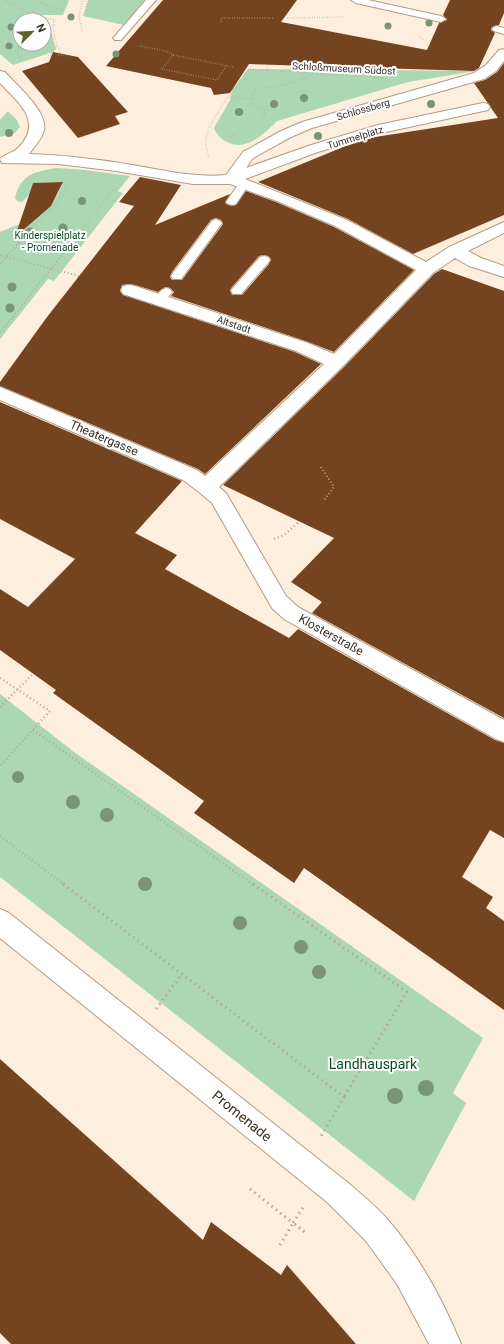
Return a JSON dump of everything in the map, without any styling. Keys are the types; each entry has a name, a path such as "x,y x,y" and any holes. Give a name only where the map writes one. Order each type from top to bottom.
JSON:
{"street":[{"name":"Schlossberg","path":"238,182 248,155 286,134 307,126 479,76 491,68 504,54"},
{"path":"0,76 34,114 37,125 35,135 24,151 15,158 0,162"},
{"name":"Tummelplatz","path":"238,182 314,149 383,128 483,108"},
{"name":"Tummelplatz","path":"15,158 84,162 201,180 238,182 282,198 341,223 428,269"},
{"path":"206,487 353,347 428,269 455,251 504,227"},
{"path":"455,251 475,262 504,272"},
{"name":"Altstadt","path":"129,290 163,296 220,315 337,362"},
{"name":"Theatergasse","path":"0,393 190,475 206,487"},
{"name":"Klosterstraße","path":"206,487 219,498 268,585 279,602 291,612 504,732"},
{"name":"Promenade","path":"0,922 337,1192 377,1230 408,1273 437,1325 445,1344"}],"lane":[{"path":"118,38 151,0"},
{"path":"356,0 441,19"},
{"path":"232,202 238,182"},
{"path":"177,276 216,223"},
{"path":"237,291 264,260"}],"path":[{"path":"5,0 32,15 54,20"},
{"path":"36,0 44,5 60,9"},
{"path":"82,31 78,10 83,0"},
{"path":"56,16 53,28 60,50 58,53 59,55 67,56"},
{"path":"222,22 221,18 273,18"},
{"path":"22,67 18,55 18,48 20,45 26,45 50,56 51,52 58,46"},
{"path":"139,45 166,51 173,55 233,68"},
{"path":"173,55 162,69 216,80 226,66"},
{"path":"267,71 268,64"},
{"name":"Schloßmuseum Südost","path":"248,69 393,78"},
{"path":"259,125 265,114 261,106 251,104 254,89 296,81 307,78 310,74"},
{"path":"205,134 228,97 253,99"},
{"path":"227,130 232,135 237,137"},
{"path":"0,264 31,228 54,207 70,180"},
{"path":"0,333 114,189"},
{"path":"0,255 79,276"},
{"path":"321,466 334,487 324,500"},
{"path":"272,540 284,535 299,522"},
{"path":"0,708 33,674"},
{"path":"0,678 50,711 0,766"},
{"path":"33,730 407,992 320,1138"},
{"path":"0,836 344,1097"},
{"path":"156,1010 182,974"},
{"path":"250,1189 306,1233"},
{"path":"280,1244 293,1223"}],"green space":[{"path":"0,0 69,0 63,15 52,15 52,12 12,12 12,52 52,52 52,35 56,49 53,52 13,65 0,54"},
{"path":"88,0 145,0 124,25 83,16"},
{"path":"248,69 476,71 408,82 277,121 254,140 241,145 234,145 221,138 214,128 230,100 232,90"},
{"path":"8,111 17,120 20,127 15,133 0,137 0,120"},
{"name":"Kinderspielplatz - Promenade","path":"57,168 130,176 118,191 123,193 54,281 48,279 0,339 0,232 30,220 46,210 58,194 63,182 33,183 29,195 22,202 17,201 15,198 17,190 25,179 35,173"},
{"name":"Landhauspark","path":"0,694 74,752 483,1038 453,1093 466,1103 414,1201 0,877"}],"building":[{"path":"163,0 297,0 281,22 427,50 439,23 447,20 443,15 450,0 504,0 504,13 499,25 491,28 491,30 495,33 479,68 474,71 249,64 230,93 214,95 211,88 106,66"},
{"path":"53,52 78,57 128,112 115,116 120,124 78,138 22,71 49,62"},
{"path":"504,63 504,215 413,254 348,219 258,182 348,145 375,137 498,118 474,83 485,80 497,72"},
{"path":"140,177 181,185 155,225 230,194 225,203 232,206 236,205 246,191 334,227 414,270 334,352 171,296 174,292 170,288 165,287 158,292 135,285 122,285 120,291 123,295 295,352 321,364 205,474 198,469 0,386 0,382 47,317 134,206 119,202","holes":["215,218 221,220 223,224 182,280 172,280 170,277 172,272 211,220","264,255 271,259 269,264 242,295 232,295 230,290 232,287 259,256"]},
{"path":"63,182 51,206 15,237 33,183"},
{"path":"442,269 504,291 504,718 312,613 322,602 291,582 334,538 223,485 344,367 434,274"},
{"path":"0,402 182,481 135,533 177,555 165,569 289,638 298,629 495,740 504,743 504,838 490,830 462,877 493,897 486,908 504,921 504,1010 304,868 294,883 194,813 204,801 53,693 56,690 0,650 0,589 28,607 75,559 0,519"},
{"path":"0,1059 203,1240 211,1222 281,1275 287,1265 356,1344 11,1344 0,1333"}]}
